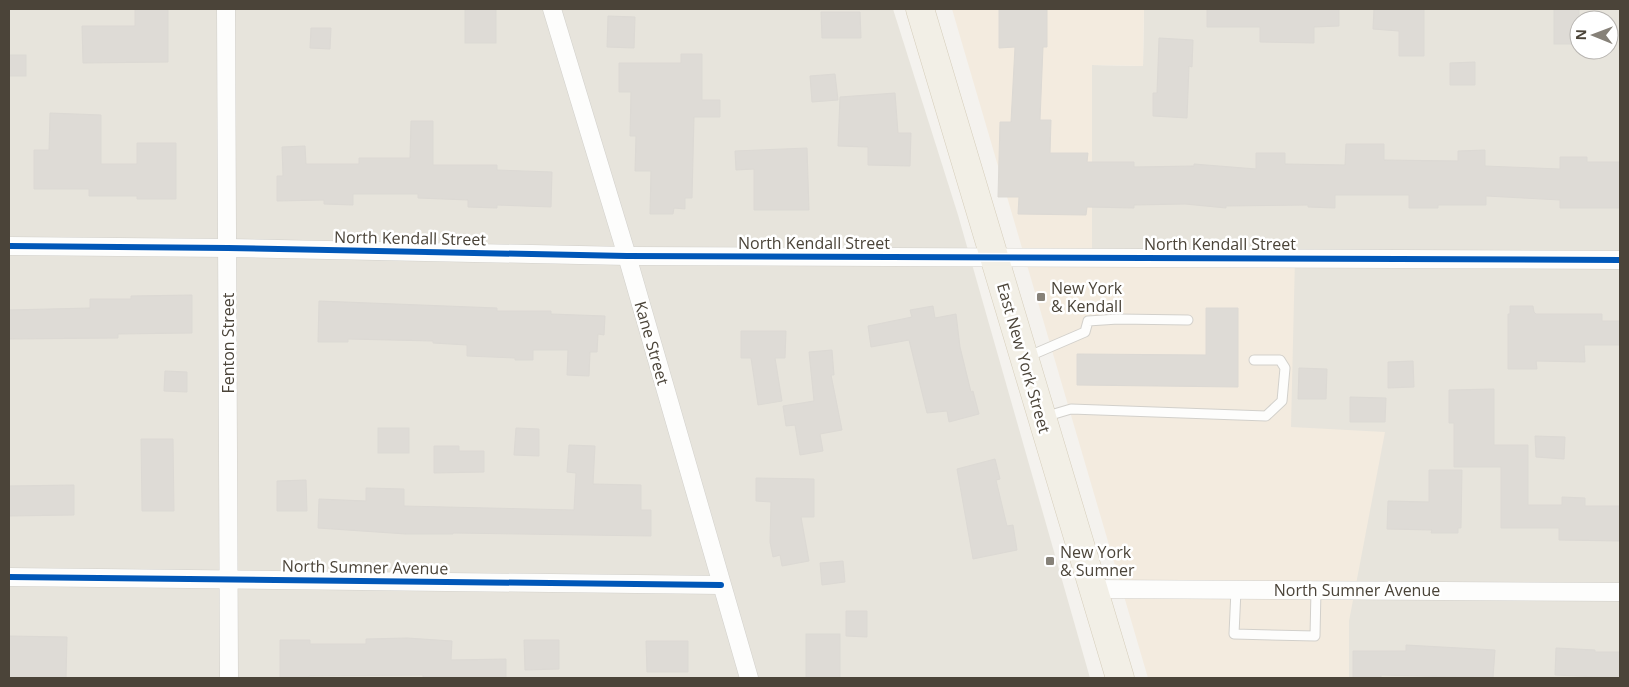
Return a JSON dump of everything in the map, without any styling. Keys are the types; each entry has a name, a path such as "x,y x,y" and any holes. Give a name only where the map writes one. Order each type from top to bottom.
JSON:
{"main road":[{"name":"East New York Street","path":"920,9 1120,678"}],"street":[{"name":"Fenton Street","path":"226,9 229,678"},
{"name":"Kane Street","path":"552,9 627,256 749,678"},
{"name":"North Kendall Street","path":"9,246 228,248 627,256 1620,260"},
{"name":"North Sumner Avenue","path":"9,577 721,585"},
{"name":"North Sumner Avenue","path":"1094,589 1620,592"}],"lane":[{"path":"1024,358 1085,332 1088,321 1118,319 1188,320"},
{"path":"1041,417 1071,409 1266,416 1282,401 1285,368 1280,360 1254,360"},
{"path":"1236,590 1234,634 1315,636 1316,590"}],"shaded area":[{"path":"9,9 893,9 958,215 1090,678 9,678"},
{"path":"952,9 1144,9 1143,66 1092,65 1092,259 1295,257 1291,427 1385,432 1349,621 1349,678 1148,678"},
{"path":"1144,9 1620,9 1620,678 1349,678 1349,621 1291,427 1092,259 1092,65 1143,66"}],"building":[{"path":"135,9 168,9 168,62 83,63 82,26 135,26"},
{"path":"465,9 496,9 496,43 465,43"},
{"path":"999,9 1047,9 1047,47 1043,47 1040,120 1051,120 1050,153 1088,153 1087,162 1134,162 1134,167 1194,166 1194,164 1256,169 1256,153 1285,153 1285,164 1345,165 1346,144 1384,144 1384,160 1458,161 1458,151 1485,150 1485,166 1560,169 1560,157 1587,157 1587,162 1620,162 1620,208 1560,208 1560,200 1486,196 1486,205 1438,205 1438,208 1409,208 1409,195 1335,195 1335,208 1308,207 1308,205 1226,206 1226,208 1185,204 1134,205 1134,208 1087,207 1086,215 1018,214 1019,197 998,197 1000,122 1011,122 1015,47 999,48"},
{"path":"1207,9 1339,9 1339,26 1314,27 1314,43 1260,42 1260,27 1207,27"},
{"path":"1374,9 1424,9 1424,56 1399,56 1399,31 1373,29"},
{"path":"1554,9 1579,9 1569,10 1569,44 1554,44"},
{"path":"821,12 860,12 861,38 822,38"},
{"path":"608,16 635,17 634,48 607,47"},
{"path":"311,28 331,28 330,49 310,48"},
{"path":"1159,38 1193,40 1192,67 1189,66 1187,118 1153,116 1153,93 1157,93"},
{"path":"681,54 702,54 702,100 720,100 720,117 694,117 692,198 685,198 685,209 674,208 673,214 650,214 651,171 635,171 636,136 630,136 631,92 619,92 619,63 681,63"},
{"path":"9,55 26,55 26,76 9,76"},
{"path":"1475,62 1475,85 1450,85 1450,63"},
{"path":"835,74 838,100 812,102 810,76"},
{"path":"895,93 898,133 911,133 910,166 868,165 868,147 838,146 840,97"},
{"path":"50,113 101,115 101,164 137,164 137,143 176,143 176,199 137,199 137,196 89,196 89,189 34,189 34,150 49,150"},
{"path":"411,121 433,121 433,165 497,165 497,170 552,172 551,207 497,205 497,208 468,207 468,200 418,198 418,194 353,194 353,205 324,204 324,200 277,201 277,176 283,176 282,147 305,146 306,164 359,164 359,158 410,158"},
{"path":"807,148 809,210 754,210 754,169 736,170 735,151"},
{"path":"192,295 192,333 118,334 118,338 9,339 9,310 90,308 90,299 131,299 131,296"},
{"path":"319,301 497,308 497,311 551,311 551,314 605,316 604,335 598,334 597,352 590,352 589,376 567,375 568,350 533,350 533,360 515,360 515,358 467,356 467,345 433,343 433,341 348,339 348,342 318,342"},
{"path":"933,306 935,318 956,314 960,347 971,392 973,391 979,414 949,422 947,411 927,413 909,340 871,347 868,326 912,317 910,310"},
{"path":"1510,306 1533,306 1536,314 1602,314 1602,321 1620,321 1620,345 1584,345 1585,362 1536,361 1537,369 1508,369 1508,314 1510,314"},
{"path":"1206,308 1238,308 1238,387 1077,385 1077,354 1206,355"},
{"path":"741,331 786,331 785,358 775,358 782,401 758,405 751,358 741,358"},
{"path":"832,350 834,375 831,375 842,430 820,434 823,451 800,455 795,425 786,426 783,406 814,401 809,352"},
{"path":"1413,361 1414,387 1388,388 1388,362"},
{"path":"1299,368 1327,369 1326,399 1298,399"},
{"path":"165,371 187,372 187,392 164,391"},
{"path":"1494,389 1494,445 1528,445 1528,505 1562,505 1562,497 1585,498 1585,506 1620,506 1620,541 1559,540 1559,528 1501,528 1501,467 1454,467 1454,423 1449,423 1449,390"},
{"path":"1350,397 1386,398 1385,422 1350,422"},
{"path":"378,428 409,428 409,453 378,453"},
{"path":"516,428 539,429 539,456 514,455"},
{"path":"1535,436 1565,437 1564,459 1536,457"},
{"path":"141,439 173,439 174,511 142,511"},
{"path":"569,445 595,446 593,484 641,485 641,510 651,510 651,536 406,534 318,528 319,499 366,501 366,488 404,489 404,506 574,510 576,473 567,472"},
{"path":"434,446 459,446 459,451 484,451 484,472 434,473"},
{"path":"995,459 1000,479 996,480 1007,526 1013,525 1017,550 973,559 957,469"},
{"path":"1429,470 1462,470 1461,528 1458,528 1458,533 1431,533 1432,530 1387,529 1388,501 1429,502"},
{"path":"756,478 814,479 814,517 801,517 809,561 782,566 780,555 773,557 770,542 771,502 756,501"},
{"path":"306,480 307,511 277,511 277,481"},
{"path":"74,485 74,515 9,516 9,486"},
{"path":"843,561 845,582 822,585 820,563"},
{"path":"846,611 867,611 867,637 846,636"},
{"path":"806,634 840,634 840,678 806,678"},
{"path":"9,636 67,637 66,678 9,678"},
{"path":"407,638 452,641 451,660 506,659 506,678 423,678 423,675 280,678 280,640 310,640 310,644 366,644 366,639"},
{"path":"524,640 559,640 559,669 525,670"},
{"path":"646,641 688,641 688,672 647,672"},
{"path":"1406,645 1495,650 1493,678 1381,675 1381,678 1353,678 1353,651 1406,651"},
{"path":"1556,648 1595,650 1595,652 1620,652 1620,678 1555,675"}],"cycle path":[{"path":"9,246 228,248 627,256 1620,260"},
{"path":"9,577 721,585"}],"place":[{"name":"New York & Kendall","path":"1041,297"},
{"name":"New York & Sumner","path":"1050,561"}]}
